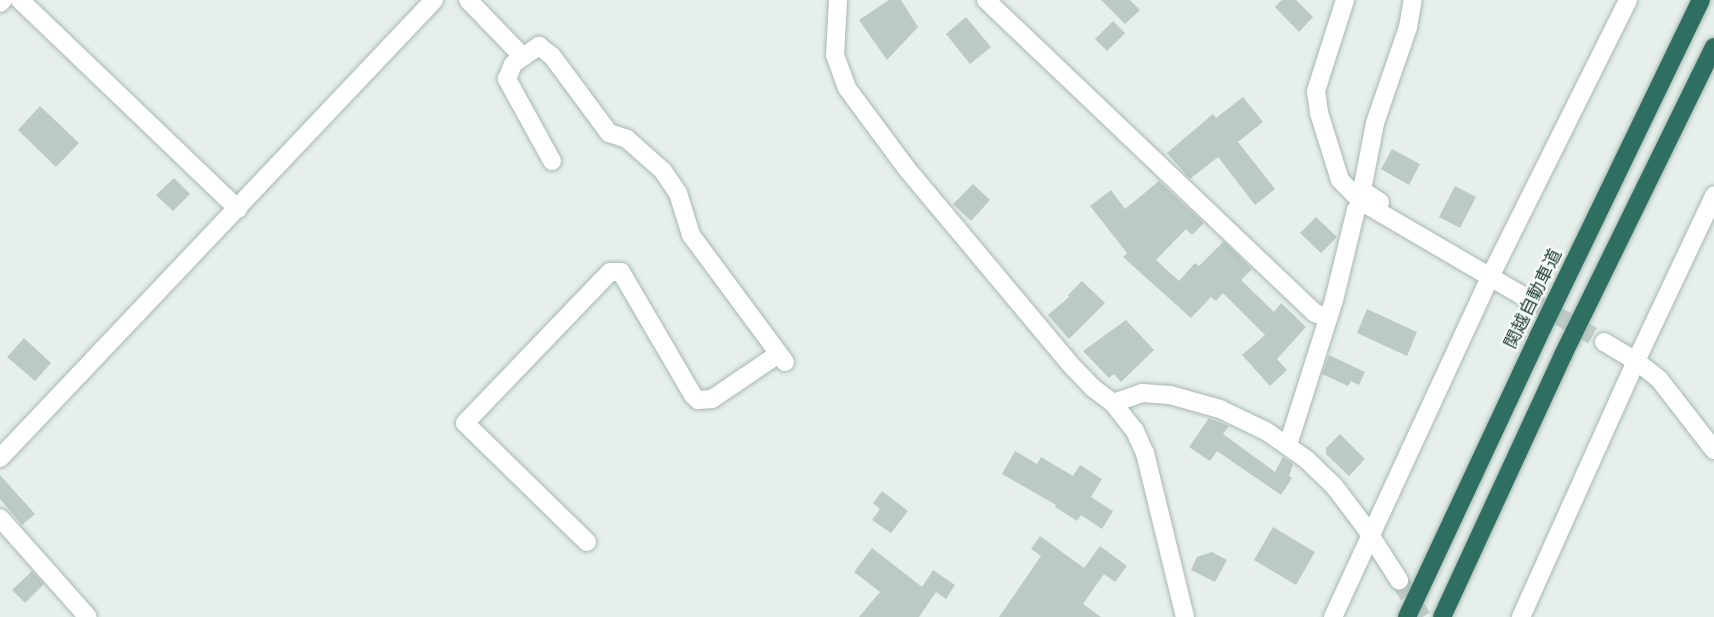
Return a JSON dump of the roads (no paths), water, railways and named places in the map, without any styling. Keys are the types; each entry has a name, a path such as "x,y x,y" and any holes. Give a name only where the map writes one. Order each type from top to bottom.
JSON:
{"highway":[{"name":"関越自動車道","path":"1407,617 1553,304 1701,0"},
{"path":"1442,617 1563,355 1714,47"}],"street":[{"path":"0,3 3,0"},
{"path":"20,0 238,209"},
{"path":"0,458 434,0"},
{"path":"468,0 522,56"},
{"path":"838,0 835,56 847,88 907,170 1069,363 1093,388 1113,403 1135,431 1145,453 1185,617"},
{"path":"986,0 1315,313 1328,318"},
{"path":"1346,0 1318,84 1317,99 1340,180 1362,202 1486,269"},
{"path":"1413,0 1408,27 1375,123 1363,191 1486,269 1530,300"},
{"path":"1333,617 1371,537 1486,269 1629,0"},
{"path":"552,161 507,79 508,70 522,56 539,46 547,50 609,133 627,139 663,171 678,193 690,235 781,359 712,399 698,400 621,272 610,272 465,423 587,542"},
{"path":"1521,617 1636,361 1707,230 1714,196"},
{"path":"1288,445 1328,318 1356,210 1362,202"},
{"path":"1604,342 1636,361 1669,390 1714,450"},
{"path":"1113,403 1142,393 1170,394 1244,419 1288,445 1334,486 1399,580"},
{"path":"0,518 88,617"}],"tunnel":[{"path":"1530,300 1604,342"},
{"path":"1399,580 1422,617"}]}
